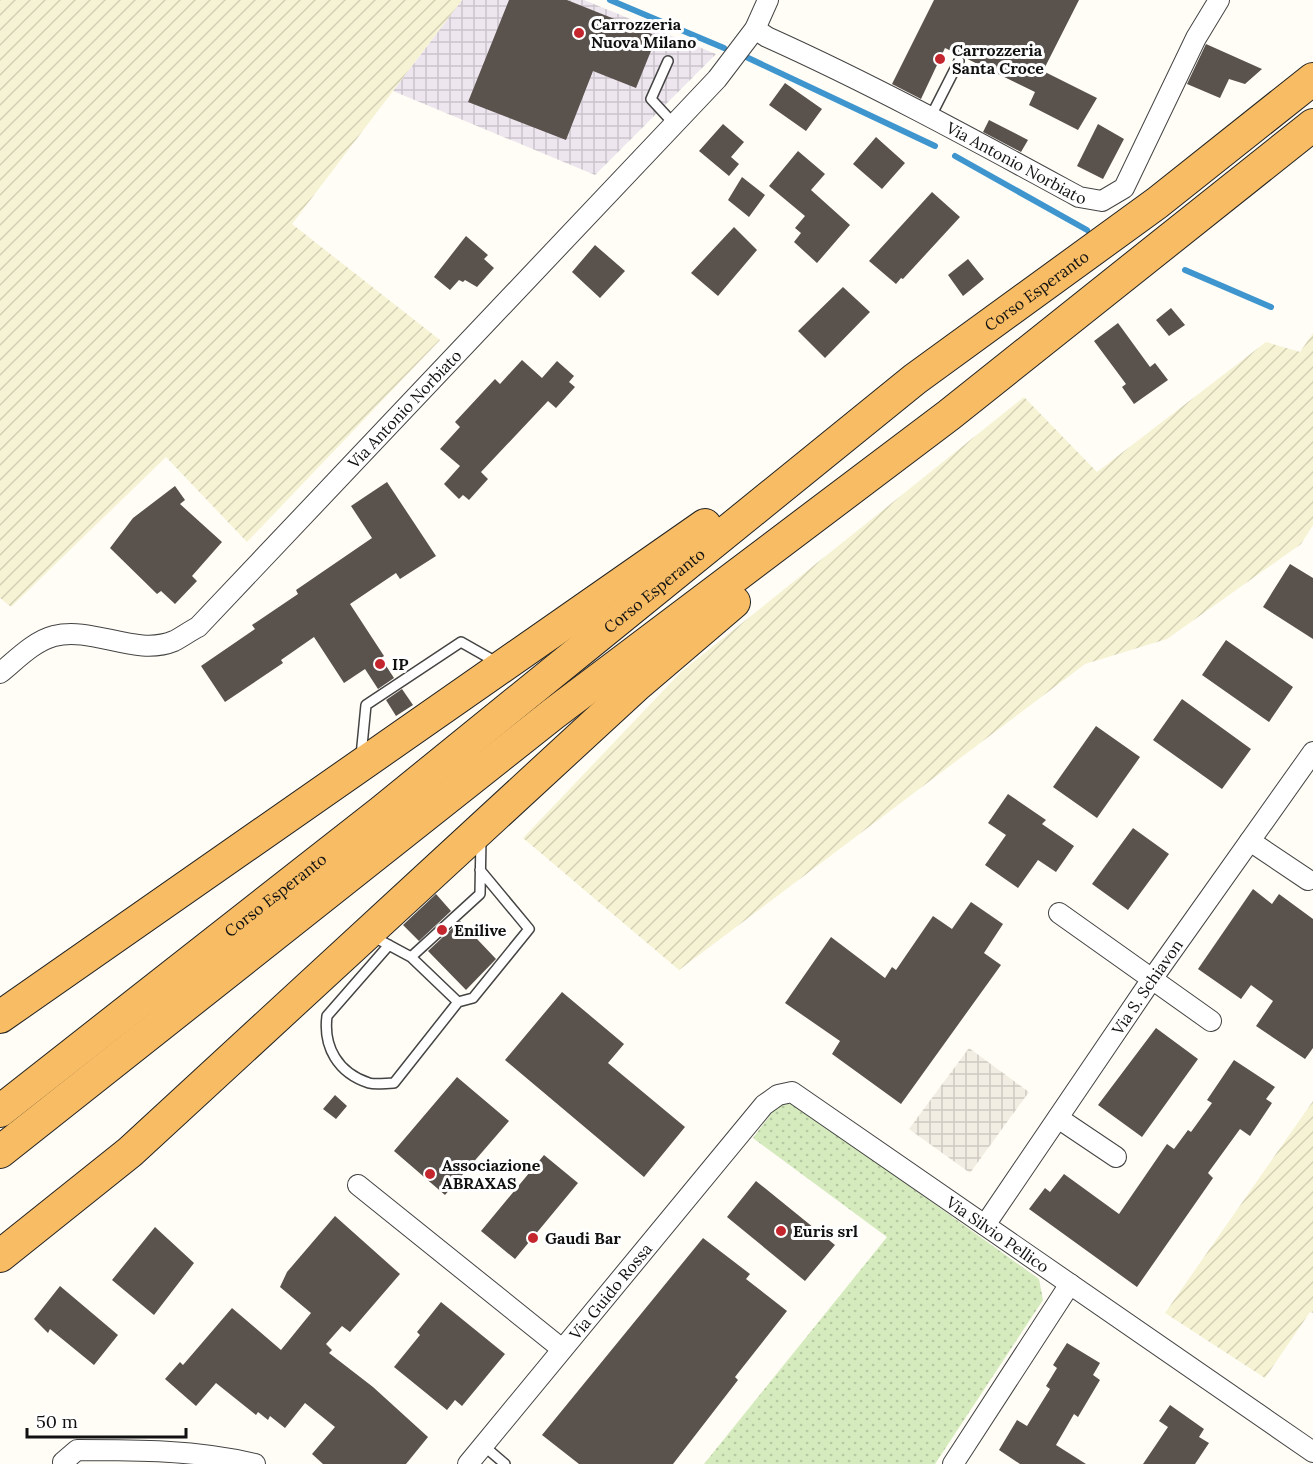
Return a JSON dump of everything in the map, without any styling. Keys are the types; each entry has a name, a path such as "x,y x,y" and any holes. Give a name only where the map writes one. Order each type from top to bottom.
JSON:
{"highway":[{"name":"Corso Esperanto","path":"0,1111 381,812 915,379 1157,203 1313,79"},
{"name":"Corso Esperanto","path":"0,1152 553,714 949,416 1313,125"},
{"path":"0,1017 915,379"},
{"path":"0,1256 129,1152 378,939 481,829 638,684 949,416"}],"street":[{"name":"Via Antonio Norbiato","path":"0,674 51,636 74,633 98,635 145,645 172,642 198,627 717,79 755,29 768,0"},
{"name":"Via Antonio Norbiato","path":"755,29 767,37 849,74 931,116 1079,197 1102,201 1124,188 1161,109 1219,0"},
{"name":"Via S. Schiavon","path":"985,1225 1152,979 1313,752"},
{"path":"1250,841 1308,880"},
{"path":"1059,913 1211,1021"},
{"name":"Via Silvio Pellico","path":"752,1120 778,1095 792,1092 1313,1452"},
{"path":"1058,1119 1116,1157"},
{"name":"Via Guido Rossa","path":"468,1464 752,1120"},
{"path":"358,1185 562,1349"},
{"path":"960,1462 1070,1284"},
{"path":"63,1462 77,1450 117,1450 219,1455 255,1464"}],"lane":[{"path":"668,61 651,99 674,124"},
{"path":"931,116 959,61"},
{"path":"361,765 366,705 461,642 503,666"},
{"path":"411,957 480,894 481,829"},
{"path":"458,1002 411,957 378,939 327,1016 325,1030 329,1051 344,1069 370,1083 394,1083 458,1002 473,998 529,929 480,870"},
{"path":"484,1446 505,1464"}],"shaded area":[{"path":"0,0 462,0 292,224 440,340 247,542 166,457 11,607 0,598"},
{"path":"462,0 584,0 716,54 595,175 393,91"},
{"path":"1313,333 1313,525 1301,544 1167,639 1085,664 679,970 523,838 681,672 1024,397 1097,472 1266,342 1300,352"},
{"path":"969,1048 1029,1092 970,1173 909,1129"},
{"path":"1313,1101 1313,1313 1310,1312 1265,1378 1165,1313"}],"green space":[{"path":"794,1103 1039,1279 1043,1300 935,1464 704,1464 887,1237 753,1138 777,1106"}],"building":[{"path":"509,0 567,0 657,36 636,88 593,71 566,140 468,102"},
{"path":"934,0 1079,0 1043,71 1097,98 1078,130 1029,105 1035,92 945,48 921,99 892,84"},
{"path":"1206,44 1262,69 1245,84 1229,79 1220,98 1187,84"},
{"path":"785,83 822,109 806,131 769,105"},
{"path":"989,120 1028,140 1021,152 983,132"},
{"path":"723,124 744,142 731,157 739,164 729,176 699,151"},
{"path":"1098,124 1124,139 1103,179 1077,166"},
{"path":"876,137 905,163 882,189 853,164"},
{"path":"798,151 825,174 811,190 850,225 817,263 794,242 801,233 795,228 805,216 769,186"},
{"path":"742,177 765,195 749,217 728,200"},
{"path":"932,192 960,217 896,284 869,261"},
{"path":"734,227 757,250 718,296 691,273"},
{"path":"466,236 488,255 484,259 494,268 477,287 465,280 463,282 459,280 450,290 434,277"},
{"path":"595,245 625,271 600,298 572,272"},
{"path":"968,259 984,279 963,296 948,275"},
{"path":"843,287 870,312 825,358 798,331"},
{"path":"1171,308 1185,325 1169,336 1156,320"},
{"path":"1118,323 1150,367 1155,363 1168,380 1134,404 1122,387 1126,384 1094,341"},
{"path":"522,360 542,378 557,361 574,376 569,382 575,387 556,408 548,401 481,472 488,479 469,500 463,495 459,499 444,484 460,466 440,449 460,427 455,422 495,379 500,384"},
{"path":"387,482 436,556 400,579 396,573 350,604 384,656 381,658 394,678 378,689 365,669 344,683 314,637 281,660 283,663 225,702 201,666 255,629 252,625 298,594 296,590 372,538 351,506"},
{"path":"175,486 185,500 180,504 222,542 192,576 197,581 175,604 161,591 157,594 110,548 133,518"},
{"path":"1290,564 1313,578 1313,639 1263,607"},
{"path":"1226,640 1293,687 1269,722 1202,675"},
{"path":"402,689 413,705 396,716 386,700"},
{"path":"1182,699 1251,749 1222,789 1153,740"},
{"path":"1096,726 1140,757 1097,818 1053,787"},
{"path":"1008,794 1046,820 1042,824 1074,846 1056,872 1038,860 1018,888 985,865 1006,835 988,823"},
{"path":"1133,828 1169,854 1128,910 1092,884"},
{"path":"1253,889 1272,904 1279,894 1313,919 1313,1048 1305,1059 1256,1026 1273,1001 1251,985 1241,999 1198,969"},
{"path":"436,894 451,911 419,941 403,925"},
{"path":"971,902 1003,924 984,953 1001,965 901,1104 832,1054 840,1041 785,1003 831,937 885,978 892,967 896,970 933,916 952,929"},
{"path":"460,921 496,959 466,990 428,951"},
{"path":"562,992 624,1044 608,1063 685,1127 644,1177 505,1060"},
{"path":"1156,1028 1198,1059 1142,1137 1098,1105"},
{"path":"1234,1060 1275,1087 1266,1099 1272,1103 1250,1136 1240,1129 1208,1173 1213,1178 1137,1287 1029,1209 1045,1188 1050,1192 1064,1174 1119,1214 1167,1144 1174,1149 1188,1130 1191,1132 1212,1103 1207,1100"},
{"path":"457,1077 509,1121 445,1195 394,1151"},
{"path":"335,1095 347,1106 336,1119 323,1109"},
{"path":"544,1155 578,1183 515,1259 481,1231"},
{"name":"Euris srl","path":"756,1181 835,1245 805,1281 727,1217"},
{"path":"335,1216 400,1274 350,1332 342,1326 326,1344 332,1350 329,1353 373,1387 428,1437 406,1464 323,1464 312,1454 335,1427 305,1403 285,1428 270,1416 268,1420 258,1412 256,1415 216,1383 196,1406 165,1379 180,1362 183,1365 232,1308 281,1350 311,1313 280,1287 287,1272"},
{"path":"155,1227 194,1263 154,1315 112,1280"},
{"path":"703,1238 750,1274 746,1279 787,1311 735,1377 738,1380 673,1464 579,1464 542,1435"},
{"path":"60,1286 118,1335 94,1365 50,1329 48,1333 34,1319"},
{"path":"441,1302 505,1354 462,1406 455,1400 447,1410 394,1367 420,1335 417,1332"},
{"path":"1067,1343 1100,1363 1093,1375 1100,1380 1078,1417 1074,1414 1056,1445 1086,1464 1020,1464 999,1450 1017,1420 1027,1426 1050,1389 1046,1386 1057,1368 1053,1365"},
{"path":"1170,1405 1204,1429 1199,1437 1209,1443 1195,1464 1143,1464 1168,1427 1159,1421"}],"waterway":[{"path":"610,0 724,48"},
{"path":"744,56 935,146"},
{"path":"955,156 1087,230"},
{"path":"1185,270 1271,307"}],"place":[{"name":"Carrozzeria Nuova Milano","path":"579,33"},
{"name":"Carrozzeria Santa Croce","path":"940,59"},
{"name":"IP","path":"380,664"},
{"name":"Enilive","path":"442,930"},
{"name":"Associazione ABRAXAS","path":"430,1174"},
{"name":"Euris srl","path":"781,1231"},
{"name":"Gaudi Bar","path":"533,1238"}]}
